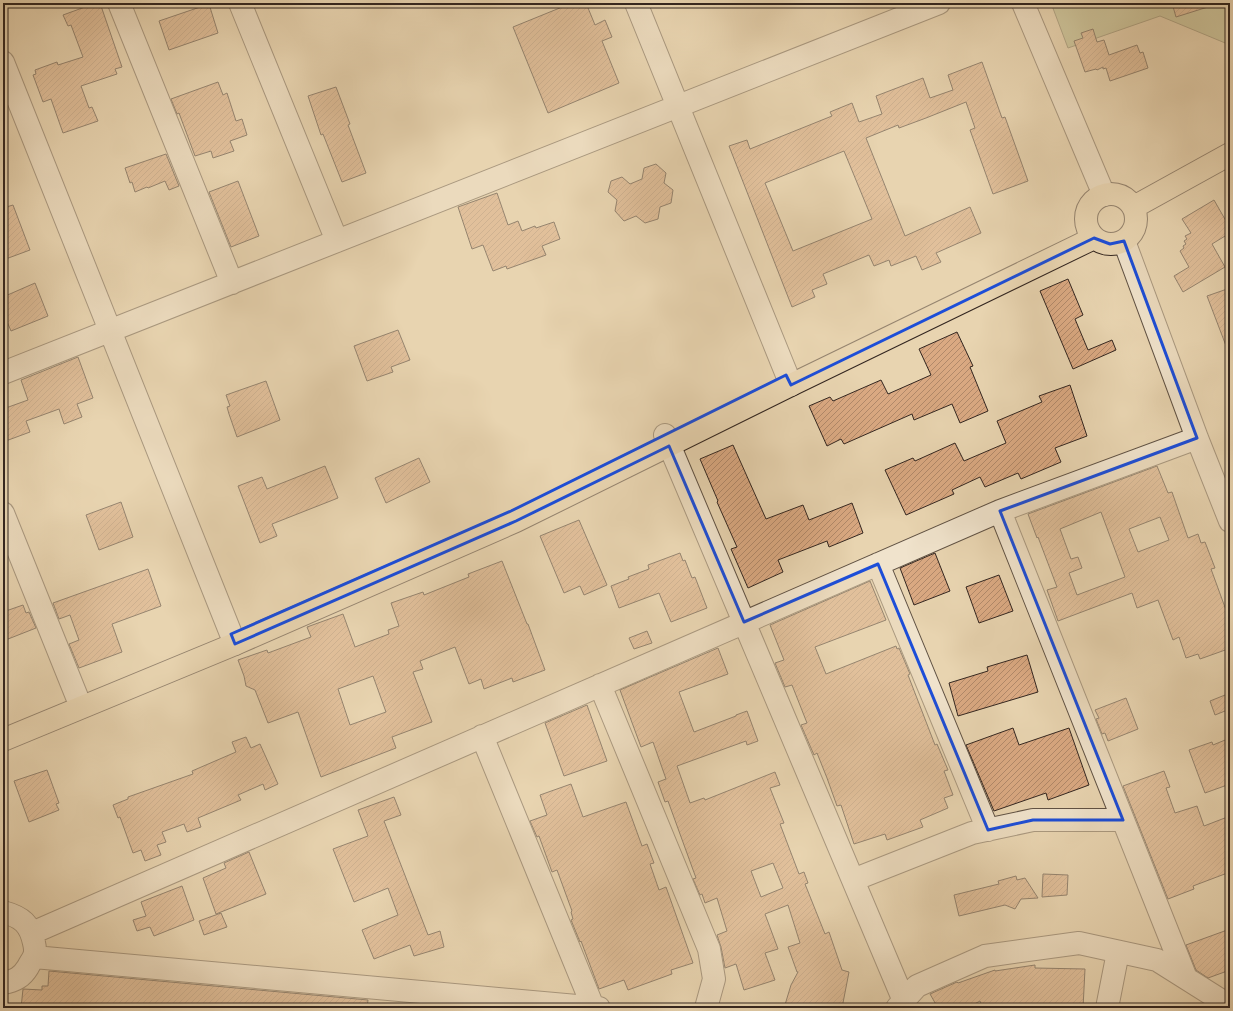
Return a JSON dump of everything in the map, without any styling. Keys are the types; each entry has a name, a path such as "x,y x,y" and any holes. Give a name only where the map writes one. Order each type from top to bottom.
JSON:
{"main road":[{"path":"1134,208 1230,154"},
{"path":"1113,194 1129,200 1137,216 1133,233 1119,243 1101,243 1090,232 1086,214 1096,199 1104,195 1113,194"},
{"path":"3,740 233,639 516,521 667,440 1090,232"},
{"path":"3,728 77,697 233,639"}],"street":[{"path":"119,3 232,283"},
{"path":"240,3 337,241"},
{"path":"636,3 789,380"},
{"path":"3,373 939,3"},
{"path":"1023,3 1104,195"},
{"path":"3,62 233,639"},
{"path":"1124,240 1196,438 1230,521"},
{"path":"32,933 1000,511 1196,438"},
{"path":"667,440 853,880 900,1004 917,986 985,956 1079,943 1157,960 1230,1006"},
{"path":"1000,511 1186,978"},
{"path":"3,513 77,697"},
{"path":"878,564 988,830"},
{"path":"600,685 709,949 714,979 706,1008"},
{"path":"34,957 596,1008 482,736"},
{"path":"853,880 972,833 1033,820 1123,820"},
{"path":"3,912 15,916 27,924 32,933 35,950 34,957 23,975 10,982 3,983"},
{"path":"1107,1008 1118,952"}],"highlighted area":[{"path":"1094,238 1110,244 1124,241 1197,438 1000,511 1123,820 1033,820 988,830 878,564 744,622 669,446 516,521 235,644 231,634 511,511 786,375 791,385"}],"green space":[{"path":"1051,3 1230,3 1230,45 1160,16 1068,48"}],"building":[{"path":"96,3 100,3 122,67 115,69 117,74 81,86 89,108 92,107 98,121 63,133 51,99 43,102 33,75 36,74 35,70 57,62 58,65 83,57 71,25 68,26 63,15"},
{"path":"572,3 586,3 595,25 605,20 612,37 602,41 619,83 548,113 513,27"},
{"path":"1172,3 1211,3 1211,6 1176,17"},
{"path":"209,4 218,33 169,50 159,21"},
{"path":"1093,29 1097,42 1104,40 1109,55 1137,45 1140,53 1143,52 1148,68 1110,81 1106,68 1103,69 1103,67 1097,70 1085,72 1074,41 1083,38 1081,33"},
{"path":"982,62 1002,118 1005,117 1028,181 993,194 970,130 975,128 966,102 899,128 898,125 866,138 905,236 970,207 981,233 936,253 941,262 922,270 916,256 891,266 889,260 874,266 869,255 823,274 827,284 812,290 815,297 792,307 729,146 747,140 750,149 832,116 830,112 852,103 859,122 882,114 876,96 923,78 930,98 953,90 948,75","holes":["844,151 872,219 793,251 765,183"]},
{"path":"218,82 223,95 227,93 236,121 242,119 247,135 230,141 234,151 213,158 211,151 195,156 179,113 177,114 171,99"},
{"path":"336,87 366,173 342,182 323,134 321,135 308,96"},
{"path":"166,154 179,186 169,190 165,181 135,192 125,168"},
{"path":"656,164 666,173 664,183 673,190 671,203 660,207 658,219 645,223 636,216 624,221 615,211 617,200 608,192 611,181 622,177 630,184 642,179 644,168"},
{"path":"238,181 259,236 231,247 209,192"},
{"path":"497,193 508,225 518,221 522,231 535,226 536,228 554,222 560,239 542,246 546,255 507,269 506,266 493,271 483,245 472,249 458,207"},
{"path":"1214,200 1230,228 1230,233 1212,244 1225,267 1183,292 1174,276 1189,267 1180,251 1186,244 1184,241 1187,239 1185,236 1191,233 1182,219"},
{"path":"13,205 30,250 3,260 3,208"},
{"path":"1068,279 1083,315 1075,319 1088,350 1112,340 1116,350 1073,369 1040,291"},
{"path":"35,283 48,316 11,331 3,312 3,297"},
{"path":"1230,288 1230,351 1228,351 1207,296"},
{"path":"398,330 410,360 391,367 393,372 367,381 354,346"},
{"path":"957,332 973,366 970,367 988,411 960,423 952,404 914,420 912,414 844,444 841,439 827,446 809,406 830,397 833,401 881,380 888,394 931,375 919,349"},
{"path":"78,357 93,398 77,404 82,417 64,424 59,409 26,421 30,432 3,442 3,409 28,400 21,380"},
{"path":"266,381 280,420 237,437 227,407 230,406 226,395"},
{"path":"1070,385 1087,436 1055,448 1061,462 1021,479 1018,473 985,487 980,477 952,490 954,494 906,515 885,470 913,458 915,461 955,443 964,461 1006,443 997,421 1042,402 1039,396"},
{"path":"733,445 766,519 803,505 809,520 852,503 863,533 829,547 827,541 778,560 783,572 748,588 731,549 737,547 700,459"},
{"path":"419,458 430,482 386,503 375,478"},
{"path":"325,466 338,498 272,524 277,536 260,543 238,486 262,477 267,489"},
{"path":"1157,466 1168,493 1172,492 1188,538 1198,534 1201,543 1205,542 1215,568 1211,569 1230,621 1230,642 1226,644 1228,649 1200,659 1198,654 1186,658 1179,637 1173,640 1158,600 1137,608 1132,593 1058,621 1047,590 1057,587 1028,514","holes":["1101,512 1125,577 1077,595 1069,573 1082,568 1078,557 1071,559 1060,529","1160,517 1169,540 1138,552 1129,529"]},
{"path":"121,502 133,537 99,550 86,515"},
{"path":"579,520 607,585 584,595 580,586 564,593 540,536"},
{"path":"680,553 683,561 685,560 692,578 695,577 707,608 671,622 659,593 619,608 611,586 629,579 628,577 649,569 648,565"},
{"path":"935,553 950,591 914,605 900,568"},
{"path":"502,561 545,670 513,682 512,678 484,689 481,679 469,684 455,647 420,661 423,669 413,672 432,722 392,737 396,748 321,777 298,712 268,723 255,690 246,686 238,660 267,650 268,653 311,637 307,627 343,614 355,647 389,634 388,630 399,626 391,603 423,592 424,595 469,577 468,574","holes":["373,676 386,712 350,725 338,689"]},
{"path":"148,569 161,606 112,624 122,652 79,668 69,644 79,640 70,615 59,619 53,603"},
{"path":"999,575 1013,611 979,623 966,587"},
{"path":"870,581 886,620 815,647 826,674 896,646 897,649 899,648 910,674 908,675 935,745 937,744 948,770 944,771 953,795 944,798 948,808 920,820 923,827 887,840 885,834 854,844 841,805 837,806 817,753 814,755 801,725 807,723 792,685 785,687 775,663 784,660 770,625"},
{"path":"23,605 26,613 29,612 36,628 3,641 3,612"},
{"path":"647,631 652,643 634,649 629,638"},
{"path":"718,648 728,674 679,692 694,732 747,711 758,741 747,745 746,741 677,766 690,803 704,798 705,800 775,772 780,785 770,788 784,823 780,824 799,874 804,872 808,883 805,884 825,934 829,932 842,970 849,972 842,1008 784,1008 791,985 798,972 788,947 800,943 788,905 765,914 778,949 765,953 775,980 744,990 736,964 725,968 717,935 727,931 717,898 705,903 702,894 700,895 693,879 696,878 668,801 665,802 658,782 666,779 653,742 641,747 620,690","holes":["773,863 783,888 761,897 751,871"]},
{"path":"1027,655 1038,692 958,716 949,683 988,671 987,667"},
{"path":"1230,693 1230,709 1215,715 1210,701"},
{"path":"1126,698 1138,729 1108,741 1105,733 1102,734 1096,719 1099,718 1095,710"},
{"path":"587,705 607,761 564,776 545,723"},
{"path":"1013,728 1019,745 1069,728 1089,785 1048,800 1046,793 994,811 966,745"},
{"path":"246,737 251,748 260,744 278,784 265,790 263,784 238,795 241,800 198,818 201,827 187,832 184,824 162,832 166,842 157,845 161,855 145,861 141,850 133,853 120,817 118,818 113,805 128,799 128,797 193,774 192,771 236,752 232,742"},
{"path":"1230,738 1230,784 1205,793 1189,750 1212,742 1213,745"},
{"path":"47,770 59,803 56,804 59,810 29,822 14,781"},
{"path":"1164,771 1170,787 1166,788 1175,813 1197,806 1204,826 1230,816 1230,872 1193,886 1194,889 1168,899 1123,786"},
{"path":"571,784 583,817 626,802 642,846 647,844 654,863 650,864 659,890 666,887 693,963 671,970 672,974 628,990 624,980 599,989 581,941 580,942 571,920 573,919 572,911 557,870 552,872 539,836 537,837 530,821 547,815 540,795"},
{"path":"394,797 401,815 384,821 428,935 440,931 444,947 414,956 410,945 374,959 362,930 398,915 388,888 354,902 333,849 368,836 358,810"},
{"path":"249,852 266,894 216,914 203,878 226,868 224,863"},
{"path":"1043,874 1068,875 1067,895 1042,897"},
{"path":"1016,876 1017,880 1025,878 1038,898 1021,899 1015,909 1005,905 959,916 954,895 999,884 998,881"},
{"path":"182,886 194,920 154,936 150,927 137,931 133,920 146,916 141,902"},
{"path":"221,913 227,927 204,935 199,921"},
{"path":"1230,929 1230,970 1208,978 1196,970 1186,945"},
{"path":"1035,965 1035,968 1085,969 1083,1008 983,1008 980,1001 967,1008 938,1008 930,994 957,982 958,983 995,970"},
{"path":"49,971 368,1000 367,1008 21,1008 23,989 42,990 42,986 48,986"}]}
